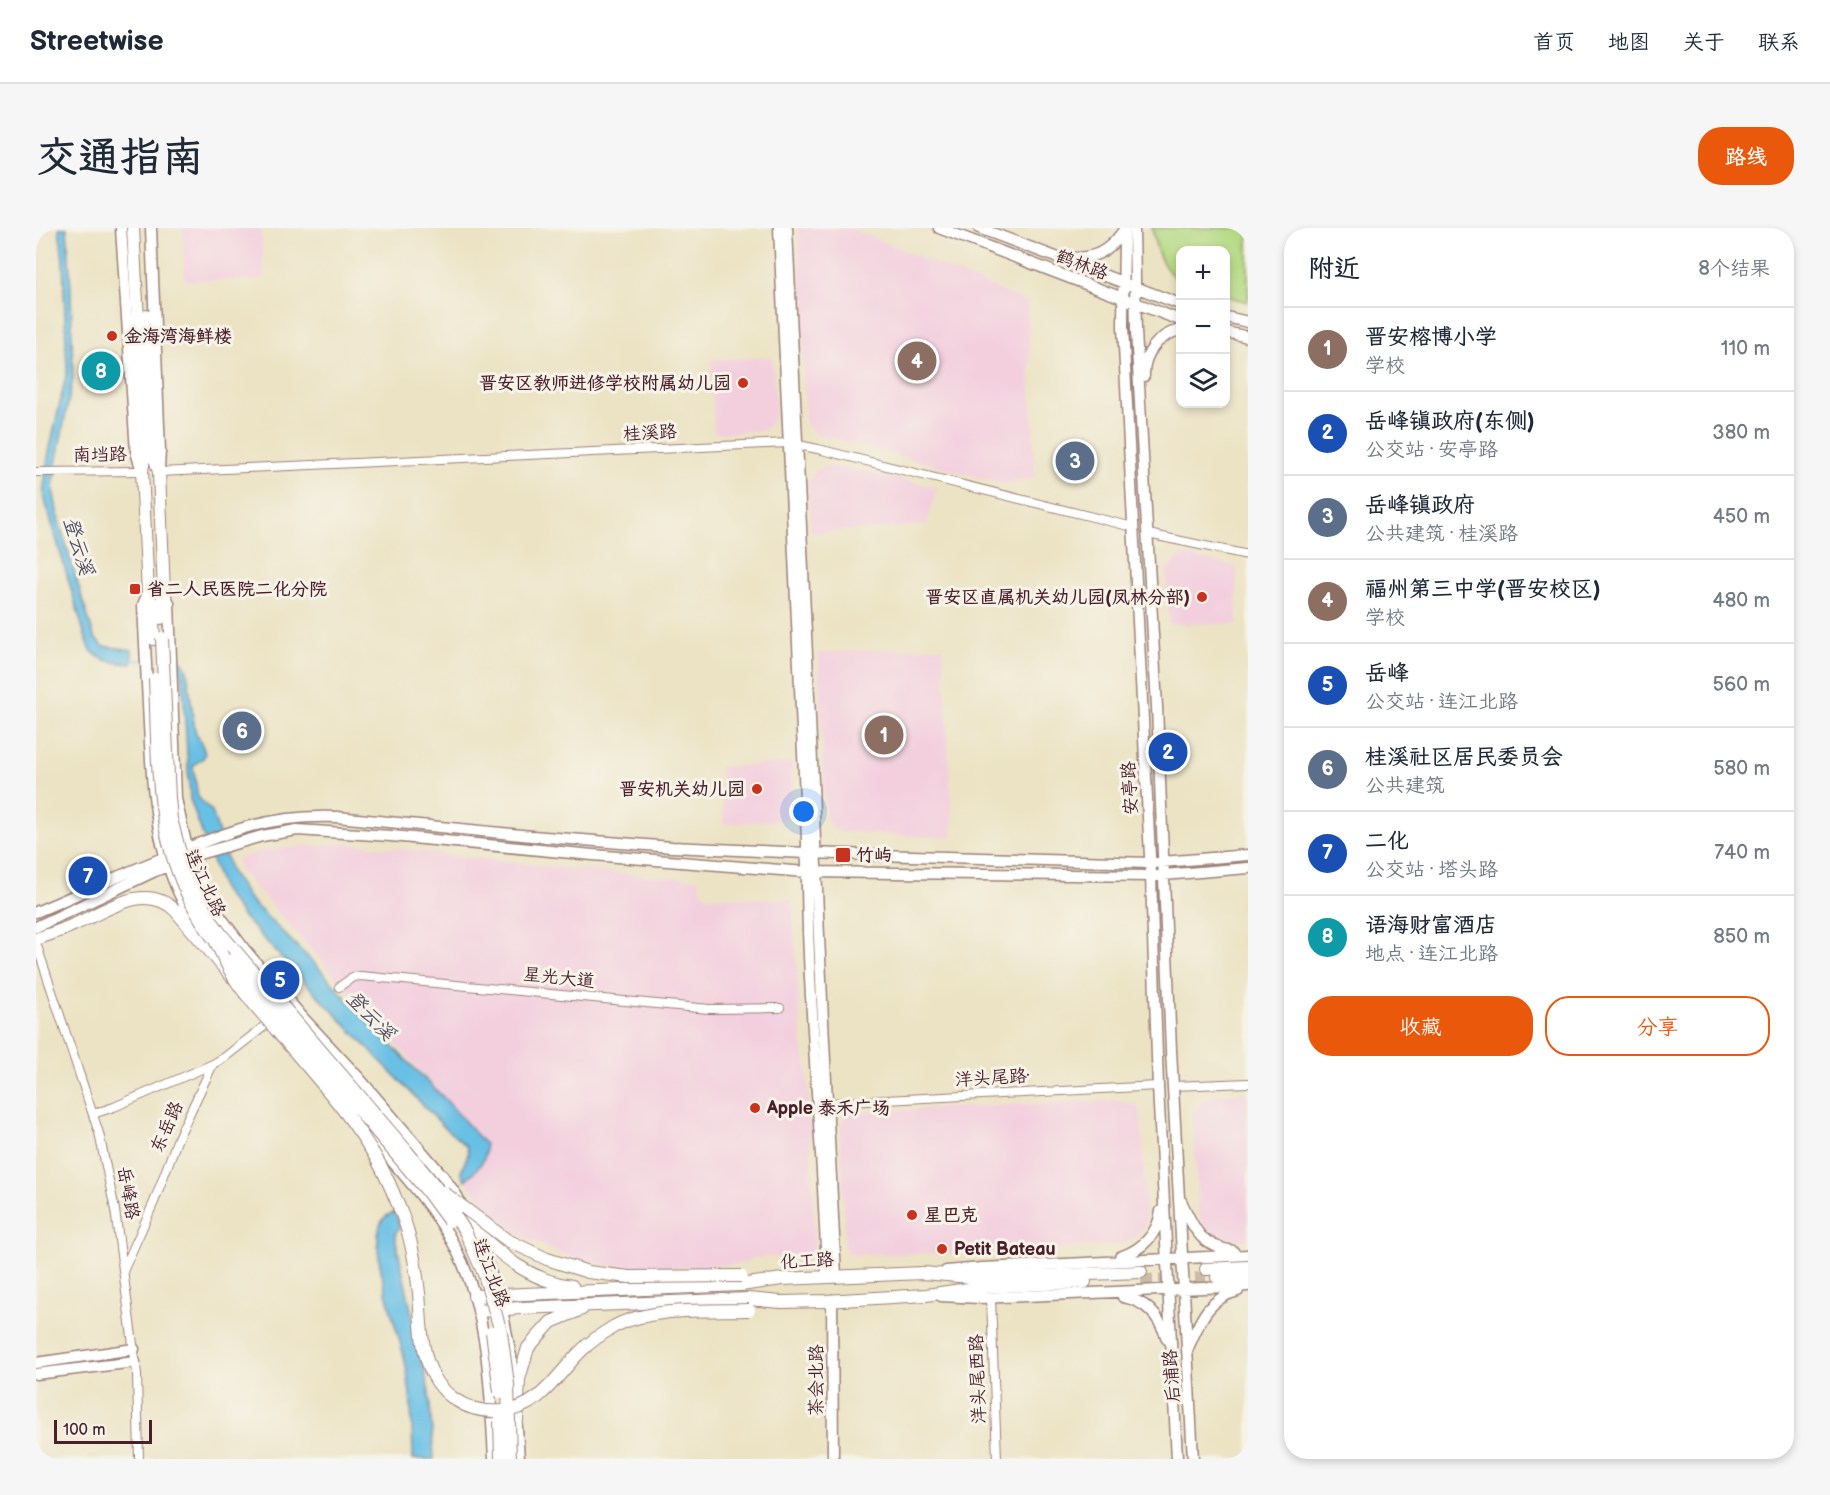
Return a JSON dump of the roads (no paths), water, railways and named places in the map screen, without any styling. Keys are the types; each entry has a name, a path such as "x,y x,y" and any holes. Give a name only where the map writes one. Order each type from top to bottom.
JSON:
{"highway":[{"name":"连江北路","path":"133,228 148,429 159,472 164,592 158,639 160,799 167,842 183,886 201,921 427,1191 457,1235 477,1276 493,1333 499,1385 501,1459"},
{"name":"连江北路","path":"141,228 148,429 142,471 148,593 158,639 169,798 176,839 190,882 221,934 435,1186 465,1231 494,1306 506,1360 510,1459"},
{"path":"36,941 127,900 143,897 158,899 175,910 360,1133 380,1165 405,1222 419,1291 426,1360 440,1388 454,1400 468,1407 504,1412 522,1407 546,1390 581,1351 598,1336 617,1325 639,1317 749,1310 781,1302"},
{"path":"214,938 237,982"},
{"path":"435,1186 507,1240 548,1259 588,1272 629,1277 741,1276 782,1279"},
{"path":"470,1226 512,1263 544,1280 569,1286 636,1289"},
{"path":"1248,1267 1206,1273 1248,1276"},
{"name":"化工路","path":"474,1296 741,1285 782,1279 923,1273 982,1278 1141,1276 982,1287 926,1295 781,1302 748,1299 479,1311"},
{"path":"517,1420 519,1379 528,1348 551,1322 590,1305"}],"main road":[{"path":"119,228 122,240 136,453 142,471"},
{"path":"151,228 159,472"},
{"path":"779,228 793,444"},
{"path":"787,228 793,444 811,854 811,1012 832,1277"},
{"name":"鹤林路","path":"939,228 1176,319"},
{"name":"鹤林路","path":"979,228 1176,303"},
{"path":"1055,257 1095,256 1111,246 1128,228"},
{"name":"安亭路","path":"1128,228 1123,327 1151,876 1168,1291"},
{"name":"安亭路","path":"1128,228 1135,288 1148,534 1184,1290"},
{"path":"1230,318 1248,322"},
{"path":"1142,439 1146,426 1144,367 1146,360 1158,342 1176,331"},
{"path":"1230,333 1248,337"},
{"path":"164,592 169,603 176,799 188,853 214,907 231,933 304,1019 359,1078 447,1181 457,1196 489,1268 502,1309 512,1357 519,1459"},
{"path":"148,593 143,605 152,780 156,820 166,862 182,901 198,928 243,988 417,1192 454,1245 479,1311 487,1362 494,1459"},
{"path":"36,912 188,853 220,834 282,819 317,816 672,847 811,854 1150,863 1248,855"},
{"path":"188,853 271,834 314,830 811,872 1164,876 1248,868"},
{"path":"36,927 166,862"},
{"path":"811,872 828,1103 832,1277"},
{"path":"1179,1195 1195,1228 1207,1243 1217,1248 1248,1255"},
{"path":"1108,1261 1142,1248 1160,1218 1163,1196"},
{"path":"923,1273 1248,1255"},
{"path":"926,1295 991,1298 1248,1287"},
{"path":"1186,1351 1209,1306 1227,1294 1248,1287"},
{"name":"后浦路","path":"1184,1290 1193,1459"},
{"name":"后浦路","path":"1168,1291 1177,1459"},
{"path":"1096,1293 1134,1299 1149,1308 1161,1324 1171,1352"},
{"name":"茶会北路","path":"826,1459 828,1300"},
{"name":"茶会北路","path":"828,1300 833,1459"},
{"path":"36,1364 134,1349"},
{"path":"36,1374 135,1362"}],"street":[{"name":"桂溪路","path":"159,472 793,444 1132,527"},
{"name":"南垱路","path":"36,472 142,471"},
{"path":"1148,534 1248,555"},
{"name":"岳峰路","path":"36,941 99,1134 113,1199 134,1349 140,1459"},
{"name":"星光大道","path":"339,987 353,977 361,976 709,1009 780,1008"},
{"path":"93,1114 213,1064 271,1021"},
{"name":"东岳路","path":"123,1270 154,1203 178,1138 213,1064"},
{"path":"1173,1086 1248,1083"},
{"name":"洋头尾路·","path":"828,1103 1158,1086"},
{"name":"洋头尾西路","path":"991,1298 997,1459"}],"water":[{"path":"59,228 67,228 73,378 53,489 59,522 94,637 103,646 132,650 132,664 102,659 88,646 43,494 48,457 67,371 63,261"},
{"path":"176,659 183,662 187,670 195,730 205,754 193,766 198,797 212,812 231,872 249,899 317,966 485,1144 483,1160 465,1180 461,1172 468,1154 467,1147 443,1126 243,917 222,889 190,799 182,673 179,668 173,667"},
{"path":"395,1212 400,1228 396,1231 396,1241 429,1392 434,1459 413,1459 407,1374 380,1267 379,1231 383,1219"}],"waterway":[{"name":"登云溪","path":"131,660 143,661"}],"tunnel":[{"path":"1141,1280 1206,1278"}],"place":[{"name":"金海湾海鲜楼","path":"112,336"},
{"name":"福州第三中学(晋安校区)","path":"917,361"},
{"name":"语海财富酒店","path":"101,371"},
{"name":"晋安区教师进修学校附属幼儿园","path":"743,383"},
{"name":"岳峰镇政府","path":"1075,461"},
{"name":"省二人民医院二化分院","path":"135,589"},
{"name":"晋安区直属机关幼儿园(凤林分部)","path":"1202,597"},
{"name":"桂溪社区居民委员会","path":"242,731"},
{"name":"晋安榕博小学","path":"884,735"},
{"name":"岳峰镇政府(东侧)","path":"1168,752"},
{"name":"晋安机关幼儿园","path":"757,789"},
{"name":"竹屿","path":"843,855"},
{"name":"二化","path":"88,876"},
{"name":"岳峰","path":"280,980"},
{"name":"Apple 泰禾广场","path":"755,1108"},
{"name":"星巴克","path":"912,1215"},
{"name":"Petit Bateau","path":"942,1249"}]}
